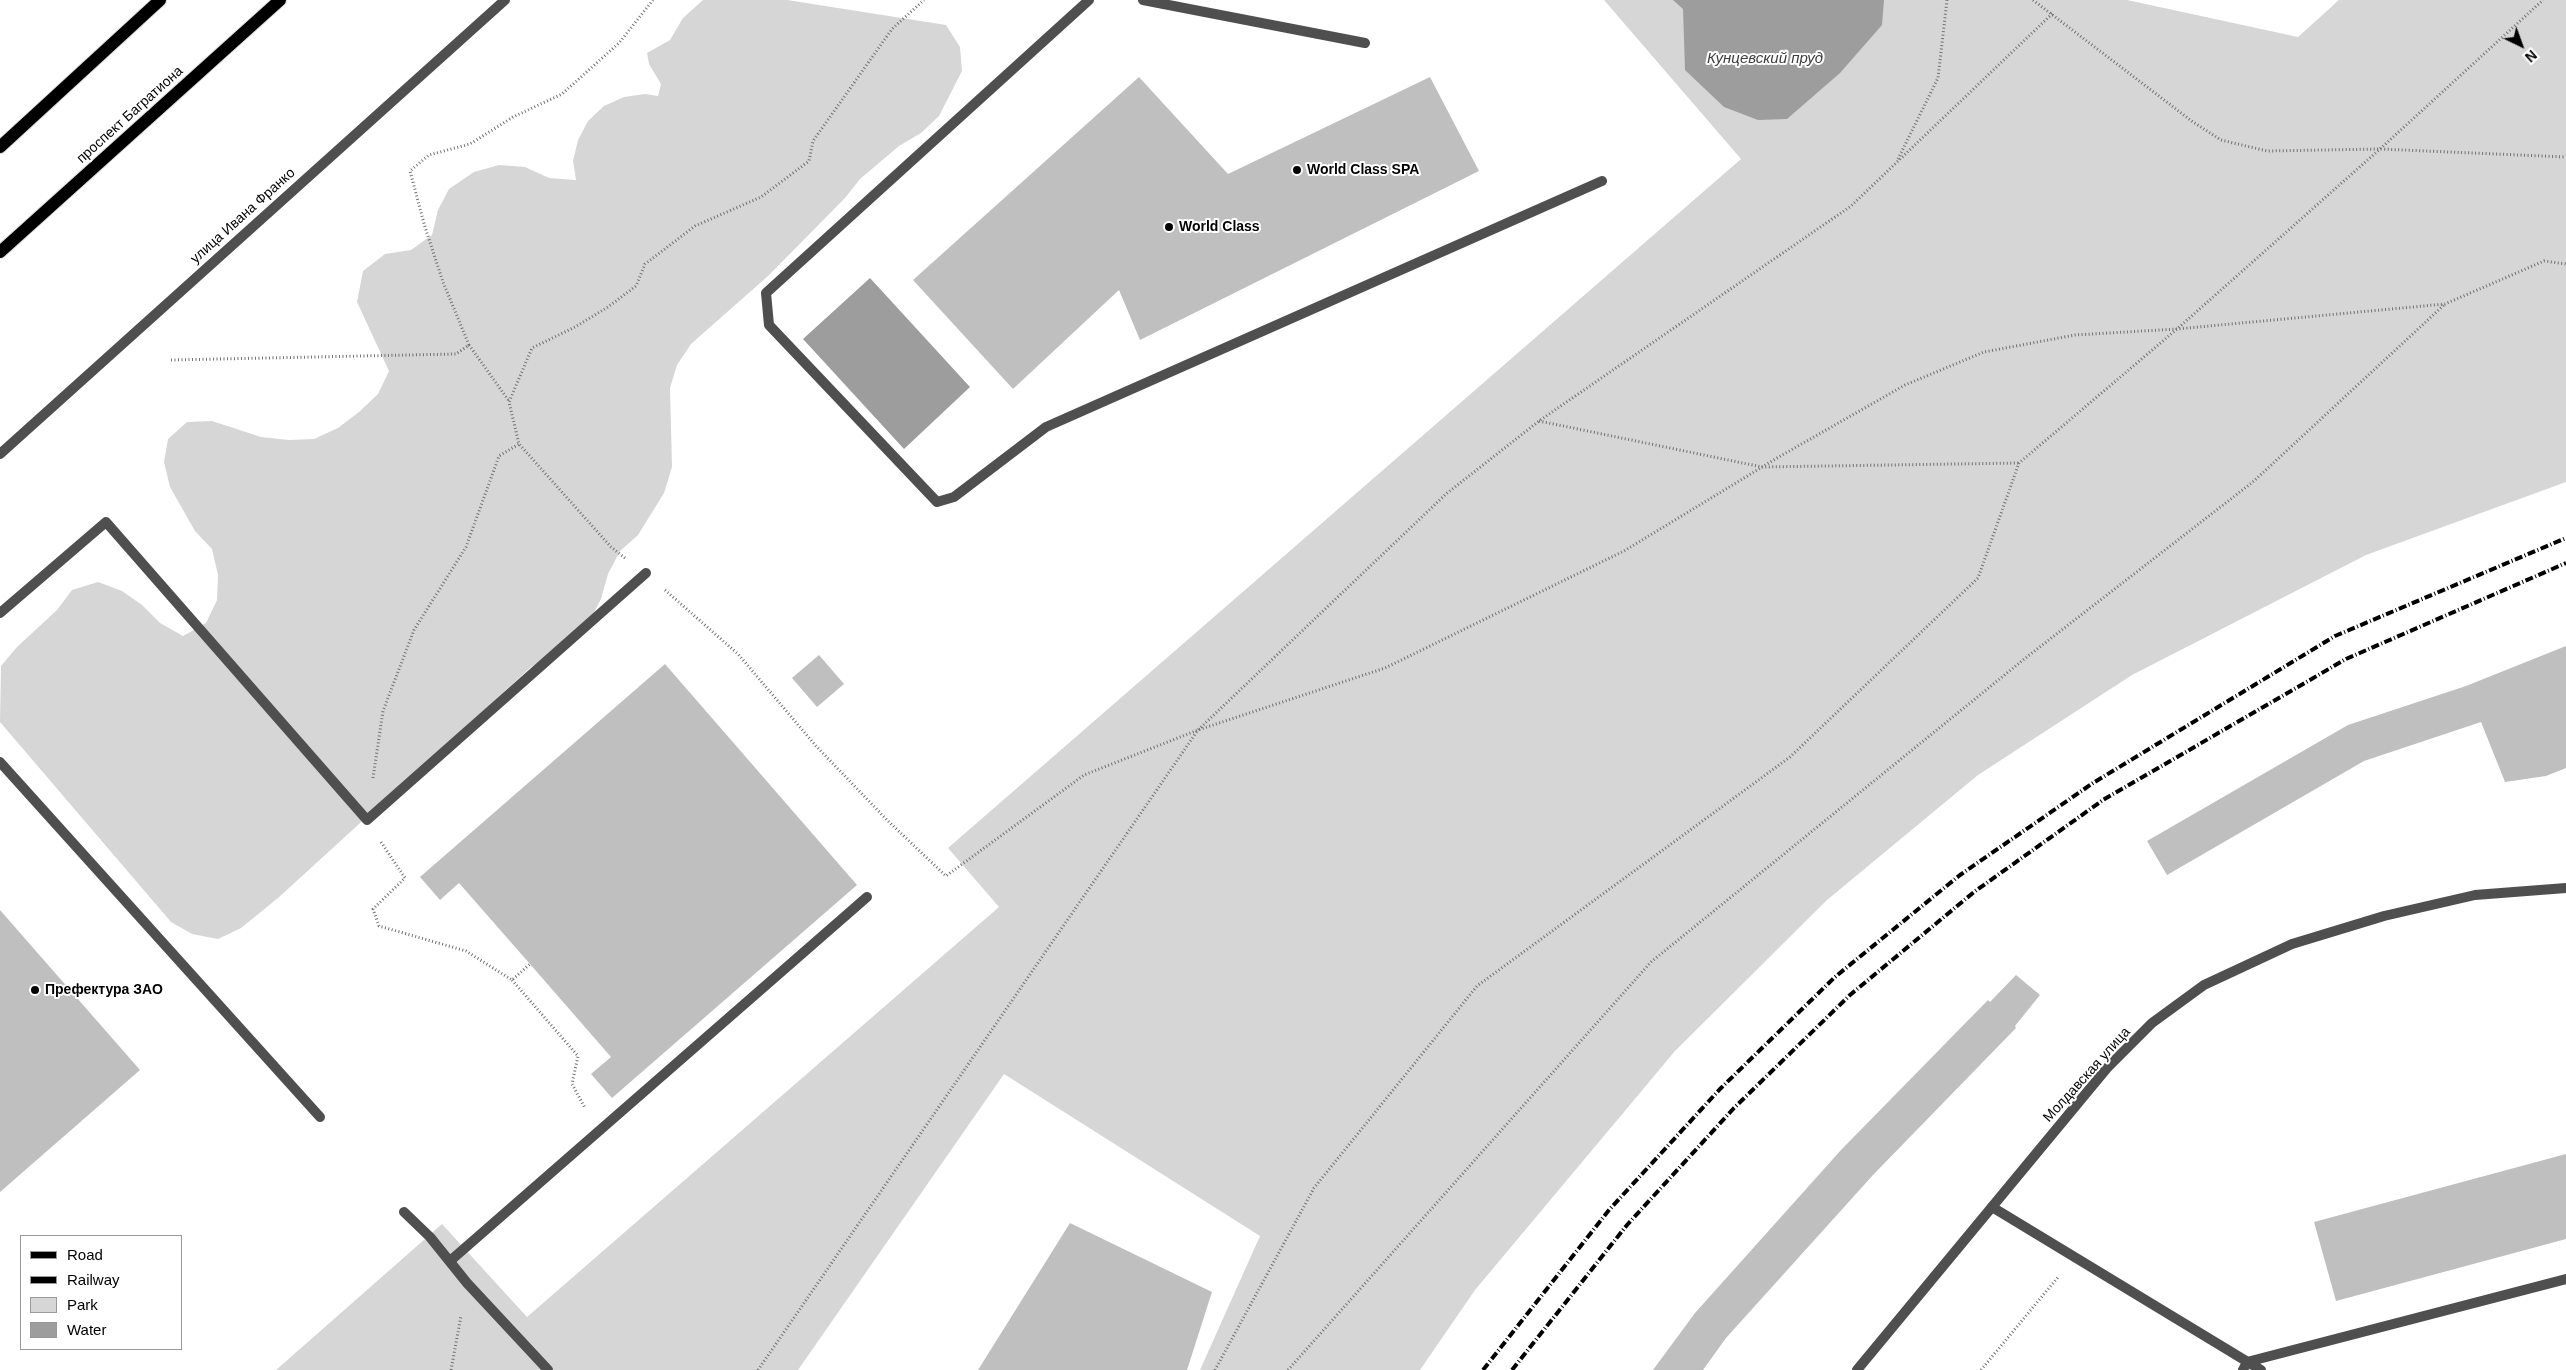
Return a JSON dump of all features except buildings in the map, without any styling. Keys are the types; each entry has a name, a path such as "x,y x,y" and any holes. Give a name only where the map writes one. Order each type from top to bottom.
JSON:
{"main road":[{"path":"0,147 160,0"},
{"name":"проспект Багратиона","path":"0,252 280,0"}],"street":[{"name":"улица Ивана Франко","path":"0,454 505,0"},
{"path":"1089,0 766,293 769,324 937,502 954,498 1046,428 1602,181"},
{"path":"1142,0 1365,43"},
{"path":"0,613 106,522 367,820 646,573"},
{"path":"0,762 320,1118"},
{"name":"Молдавская улица","path":"1856,1370 2107,1068 2152,1023 2204,985 2292,944 2384,916 2475,895 2566,888"},
{"path":"450,1261 867,897"},
{"path":"1992,1207 2245,1366 2261,1370"},
{"path":"404,1212 430,1236 467,1283 548,1370"},
{"path":"2245,1366 2566,1279"}],"path":[{"path":"612,548 519,444 510,402 469,344 440,273 410,171 429,155 470,144 513,117 562,94 619,43 653,0"},
{"path":"510,402 532,348 575,327 608,307 636,286 644,264 695,226 761,197 808,161 812,141 892,29 924,0"},
{"path":"1896,162 1938,78 1947,0"},
{"path":"2033,0 2053,13 2193,122 2221,140 2267,151 2380,149 2566,157"},
{"path":"1215,1370 1314,1188 1477,986 1790,757 1978,578 2019,463 2177,329 2544,0"},
{"path":"758,1370 1198,730 1446,494 1539,421 1852,206 2053,13"},
{"path":"646,573 738,654 816,746 888,821 946,876 1084,775 1198,730 1385,668 1624,552 1762,466 1905,385 1984,352 2075,335 2177,329 2445,304 2544,261 2566,264"},
{"path":"1288,1370 1651,962 2023,660 2254,481 2445,304"},
{"path":"171,360 456,354 469,344"},
{"path":"1539,421 1762,466 2019,463"},
{"path":"519,444 499,456 466,547 414,630 383,711 367,820 405,878 373,910 379,926 466,951 512,980 578,1056 572,1084 597,1132"},
{"path":"512,980 530,964"},
{"path":"1981,1370 2074,1257"},
{"path":"451,1370 467,1283"}],"green space":[{"path":"703,0 787,0 946,25 960,47 962,71 939,116 921,133 899,146 860,179 845,198 768,276 691,344 677,365 670,388 672,467 664,493 638,535 620,551 608,574 601,599 590,620 553,654 531,667 278,898 241,928 218,939 192,934 171,922 0,722 1,666 17,647 57,610 72,590 98,582 122,591 142,605 160,623 183,636 206,623 217,600 218,575 212,549 195,531 170,487 164,462 168,439 187,422 212,421 261,437 289,440 314,439 338,428 359,412 378,394 389,371 357,302 363,271 385,254 411,250 432,235 438,210 449,189 474,172 499,165 525,167 549,178 576,180 573,161 578,140 588,121 604,106 624,97 645,94 658,96 661,84 649,64 647,53 670,40 683,18"},
{"path":"1604,0 2127,0 2298,37 2339,0 2566,0 2566,482 2366,555 2132,675 1978,775 1827,900 1675,1051 1475,1290 1420,1370 1200,1370 1260,1236 1004,1074 798,1370 276,1370 442,1224 527,1317 999,907 948,848 1741,159"}],"water":[{"name":"Кунцевский пруд","path":"1673,0 1884,0 1882,25 1840,73 1787,119 1758,120 1724,107 1685,70 1683,9"},
{"path":"870,278 970,387 904,449 803,339"}],"railway":[{"path":"1483,1370 1609,1210 1720,1089 1835,977 1960,875 2093,783 2335,636 2566,538"},
{"path":"1512,1370 1627,1225 1734,1108 1850,995 1974,892 2103,800 2346,659 2566,563"}],"place":[{"name":"World Class SPA","path":"1297,170"},
{"name":"World Class","path":"1169,227"},
{"name":"Префектура ЗАО","path":"35,990"}]}
